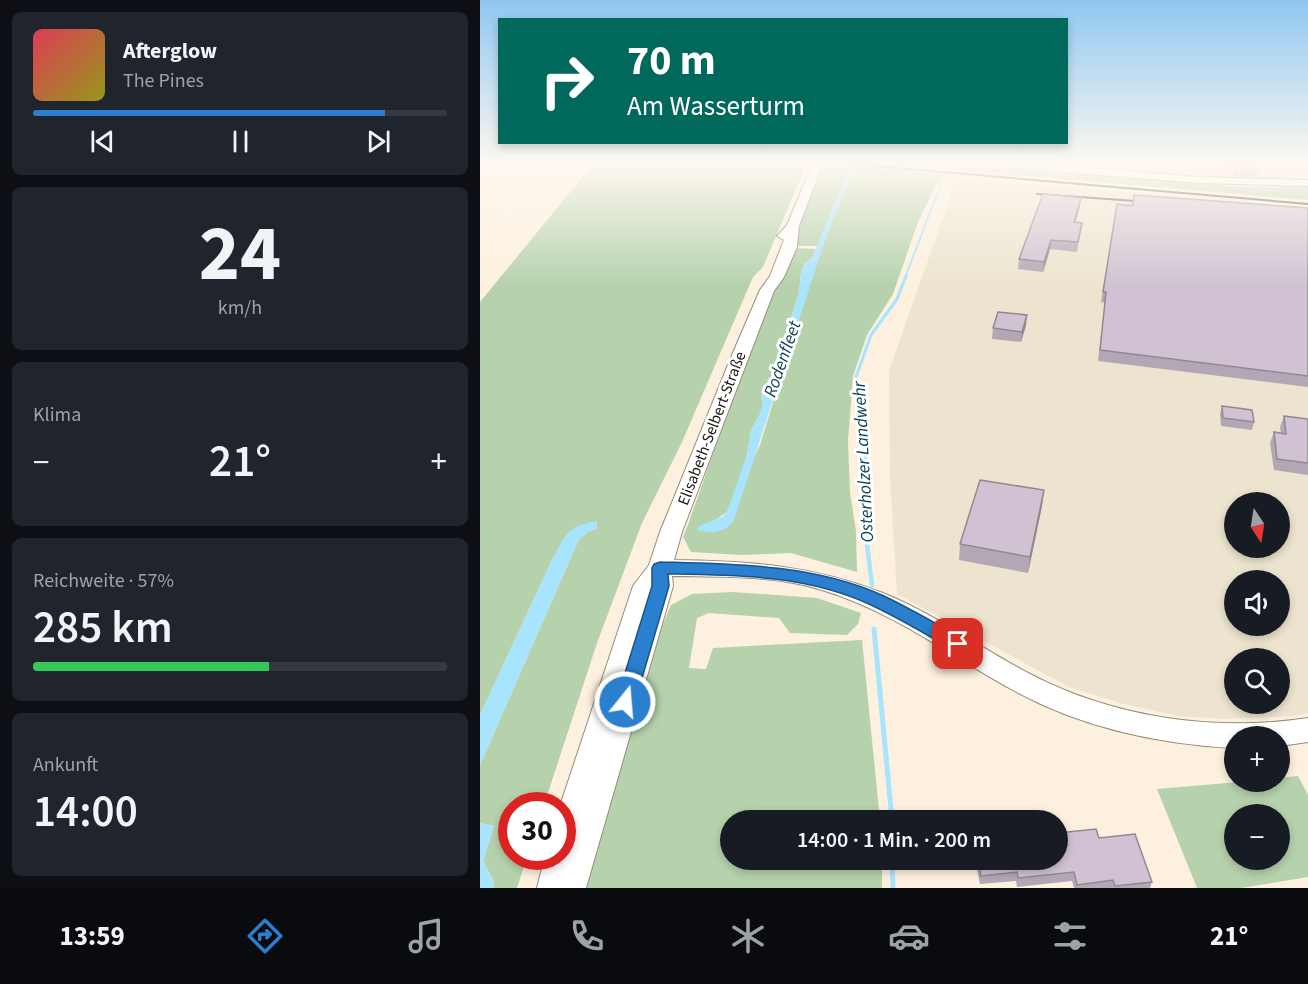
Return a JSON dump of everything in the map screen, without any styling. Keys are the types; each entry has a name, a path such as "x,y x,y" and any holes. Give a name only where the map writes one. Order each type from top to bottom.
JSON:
{"street":[{"name":"Elisabeth-Selbert-Straße","path":"576,801 645,586 660,568 678,514 767,290 777,277 790,247 793,226 801,204"},
{"name":"Elisabeth-Selbert-Straße","path":"569,888 661,586 660,568"},
{"path":"660,568 783,573 846,589 894,608 1042,692 1105,716 1160,728 1221,735 1251,736 1308,730"},
{"path":"554,888 558,870"}],"shaded area":[{"path":"947,204 1277,204 1308,207 1308,713 1296,716 1224,719 1178,716 1120,703 1069,687 897,594 890,476 889,371"}],"green space":[{"path":"560,204 789,204 763,267 753,277 682,442 642,523 597,643 548,792 498,792 498,870 523,870 517,888 493,888 494,882 483,861 494,826 480,823 480,765 579,539 589,531 597,529 597,521 553,558 480,715 480,302"},
{"path":"808,204 834,204 817,246 793,246"},
{"path":"837,204 926,204 893,294 867,335 853,376 848,441 850,493 856,531 857,572 791,553 741,555 691,552 683,537 736,388 792,248 816,249 812,258 805,263 801,273 799,293 772,376 768,379 761,398 763,403 751,430 747,455 735,494 727,512 712,522 719,531 760,445 805,298"},
{"path":"732,592 817,598 861,613 858,624 847,635 790,633 779,618 709,613 697,618 689,668 706,669 713,648 862,640 879,810 720,810 720,870 882,870 882,888 586,888 646,665 671,605 692,594"},
{"path":"1298,776 1308,795 1308,877 1241,888 1197,888 1157,789 1224,783 1224,792 1290,792 1290,777"}],"water":[{"name":"Rodenfleet","path":"834,204 840,204 823,246 734,520 722,530 708,532 697,530 699,526 722,517 727,512 747,455 751,430 760,414 763,403 761,398 768,379 772,376 799,293 801,273 805,263 812,258"},
{"path":"597,521 597,529 589,531 579,539 480,765 480,715 553,558 569,532"},
{"path":"480,823 494,826 483,861 494,883 493,888 480,888"}],"building":[{"path":"1039,204 1079,204 1074,222 1082,223 1078,242 1051,240 1044,262 1019,259"},
{"path":"1117,204 1260,204 1308,208 1308,376 1100,350 1106,292 1103,292"},
{"path":"998,312 1027,315 1022,332 993,328"},
{"path":"1222,406 1252,410 1254,422 1223,418"},
{"path":"1284,416 1308,419 1308,463 1277,459 1274,432 1286,434"},
{"path":"980,480 1044,490 1030,557 960,544"},
{"path":"1096,829 1099,838 1135,834 1152,882 1115,886 1113,880 1077,885 1074,872 1018,878 1017,872 981,876 980,870 1068,870 1068,832"}],"waterway":[{"name":"Osterholzer Landwehr","path":"905,278 933,204"},
{"name":"Osterholzer Landwehr","path":"863,428 856,377 871,335 897,299 906,276"},
{"name":"Osterholzer Landwehr","path":"863,427 865,445 864,520 872,585"},
{"name":"Osterholzer Landwehr","path":"874,629 891,810"},
{"name":"Osterholzer Landwehr","path":"892,870 893,888"}],"route":[{"path":"625,702 661,586 660,568 748,570 816,579 894,608 958,644"}]}
